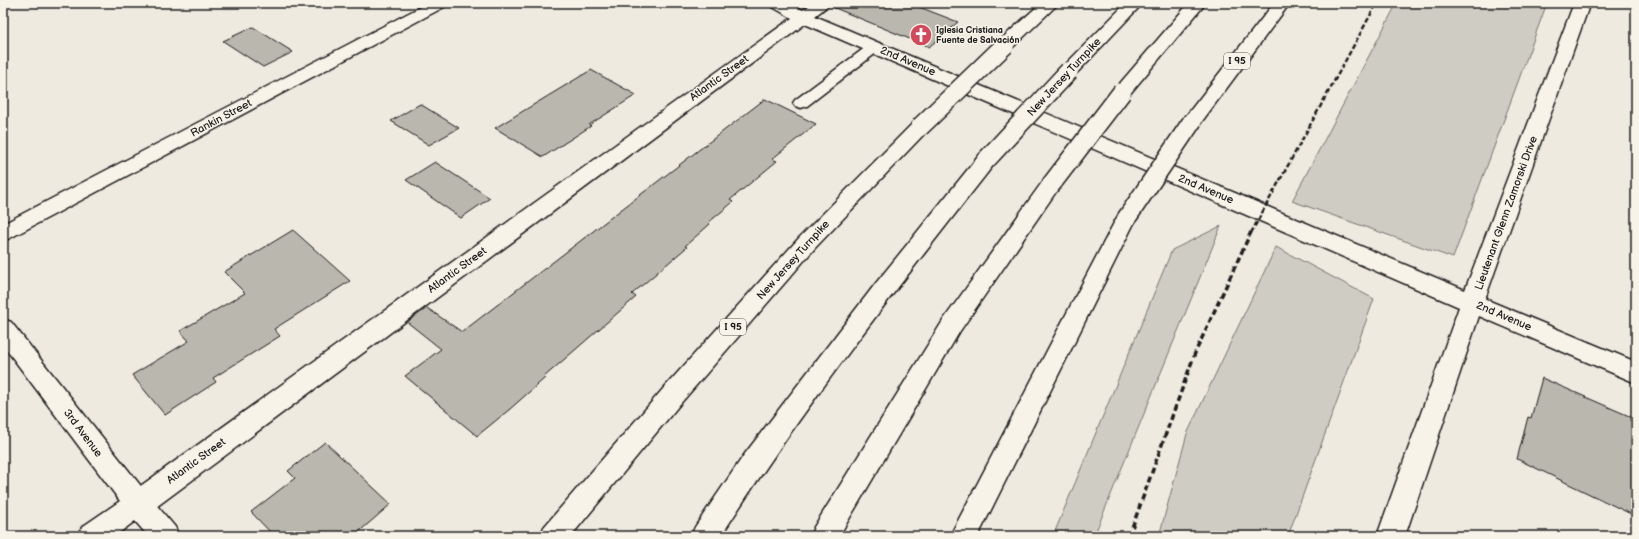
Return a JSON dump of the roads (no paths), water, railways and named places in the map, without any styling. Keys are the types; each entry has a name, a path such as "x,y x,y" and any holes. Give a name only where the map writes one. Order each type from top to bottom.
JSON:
{"main road":[{"name":"Rankin Street","path":"3,233 440,3"},
{"name":"2nd Avenue","path":"777,3 803,16 1636,373"},
{"name":"Atlantic Street","path":"92,536 138,504 822,3"},
{"name":"New Jersey Turnpike","path":"554,536 672,397 807,243 920,127 1051,3"},
{"name":"New Jersey Turnpike","path":"705,536 767,445 884,289 988,158 1135,3"},
{"path":"824,536 952,325 1050,186 1122,92 1198,3"},
{"name":"I 95","path":"964,536 1126,219 1193,120 1282,3"},
{"name":"Lieutenant Glenn Zamorski Drive","path":"1391,536 1472,303 1582,3"},
{"name":"3rd Avenue","path":"3,328 138,504 166,536"}],"lane":[{"path":"800,103 875,47"}],"railway":[{"path":"1251,233 1377,3"},
{"path":"1129,536 1195,353 1251,232"}],"place":[{"name":"Iglesia Cristiana Fuente de Salvación","path":"921,35"}]}
